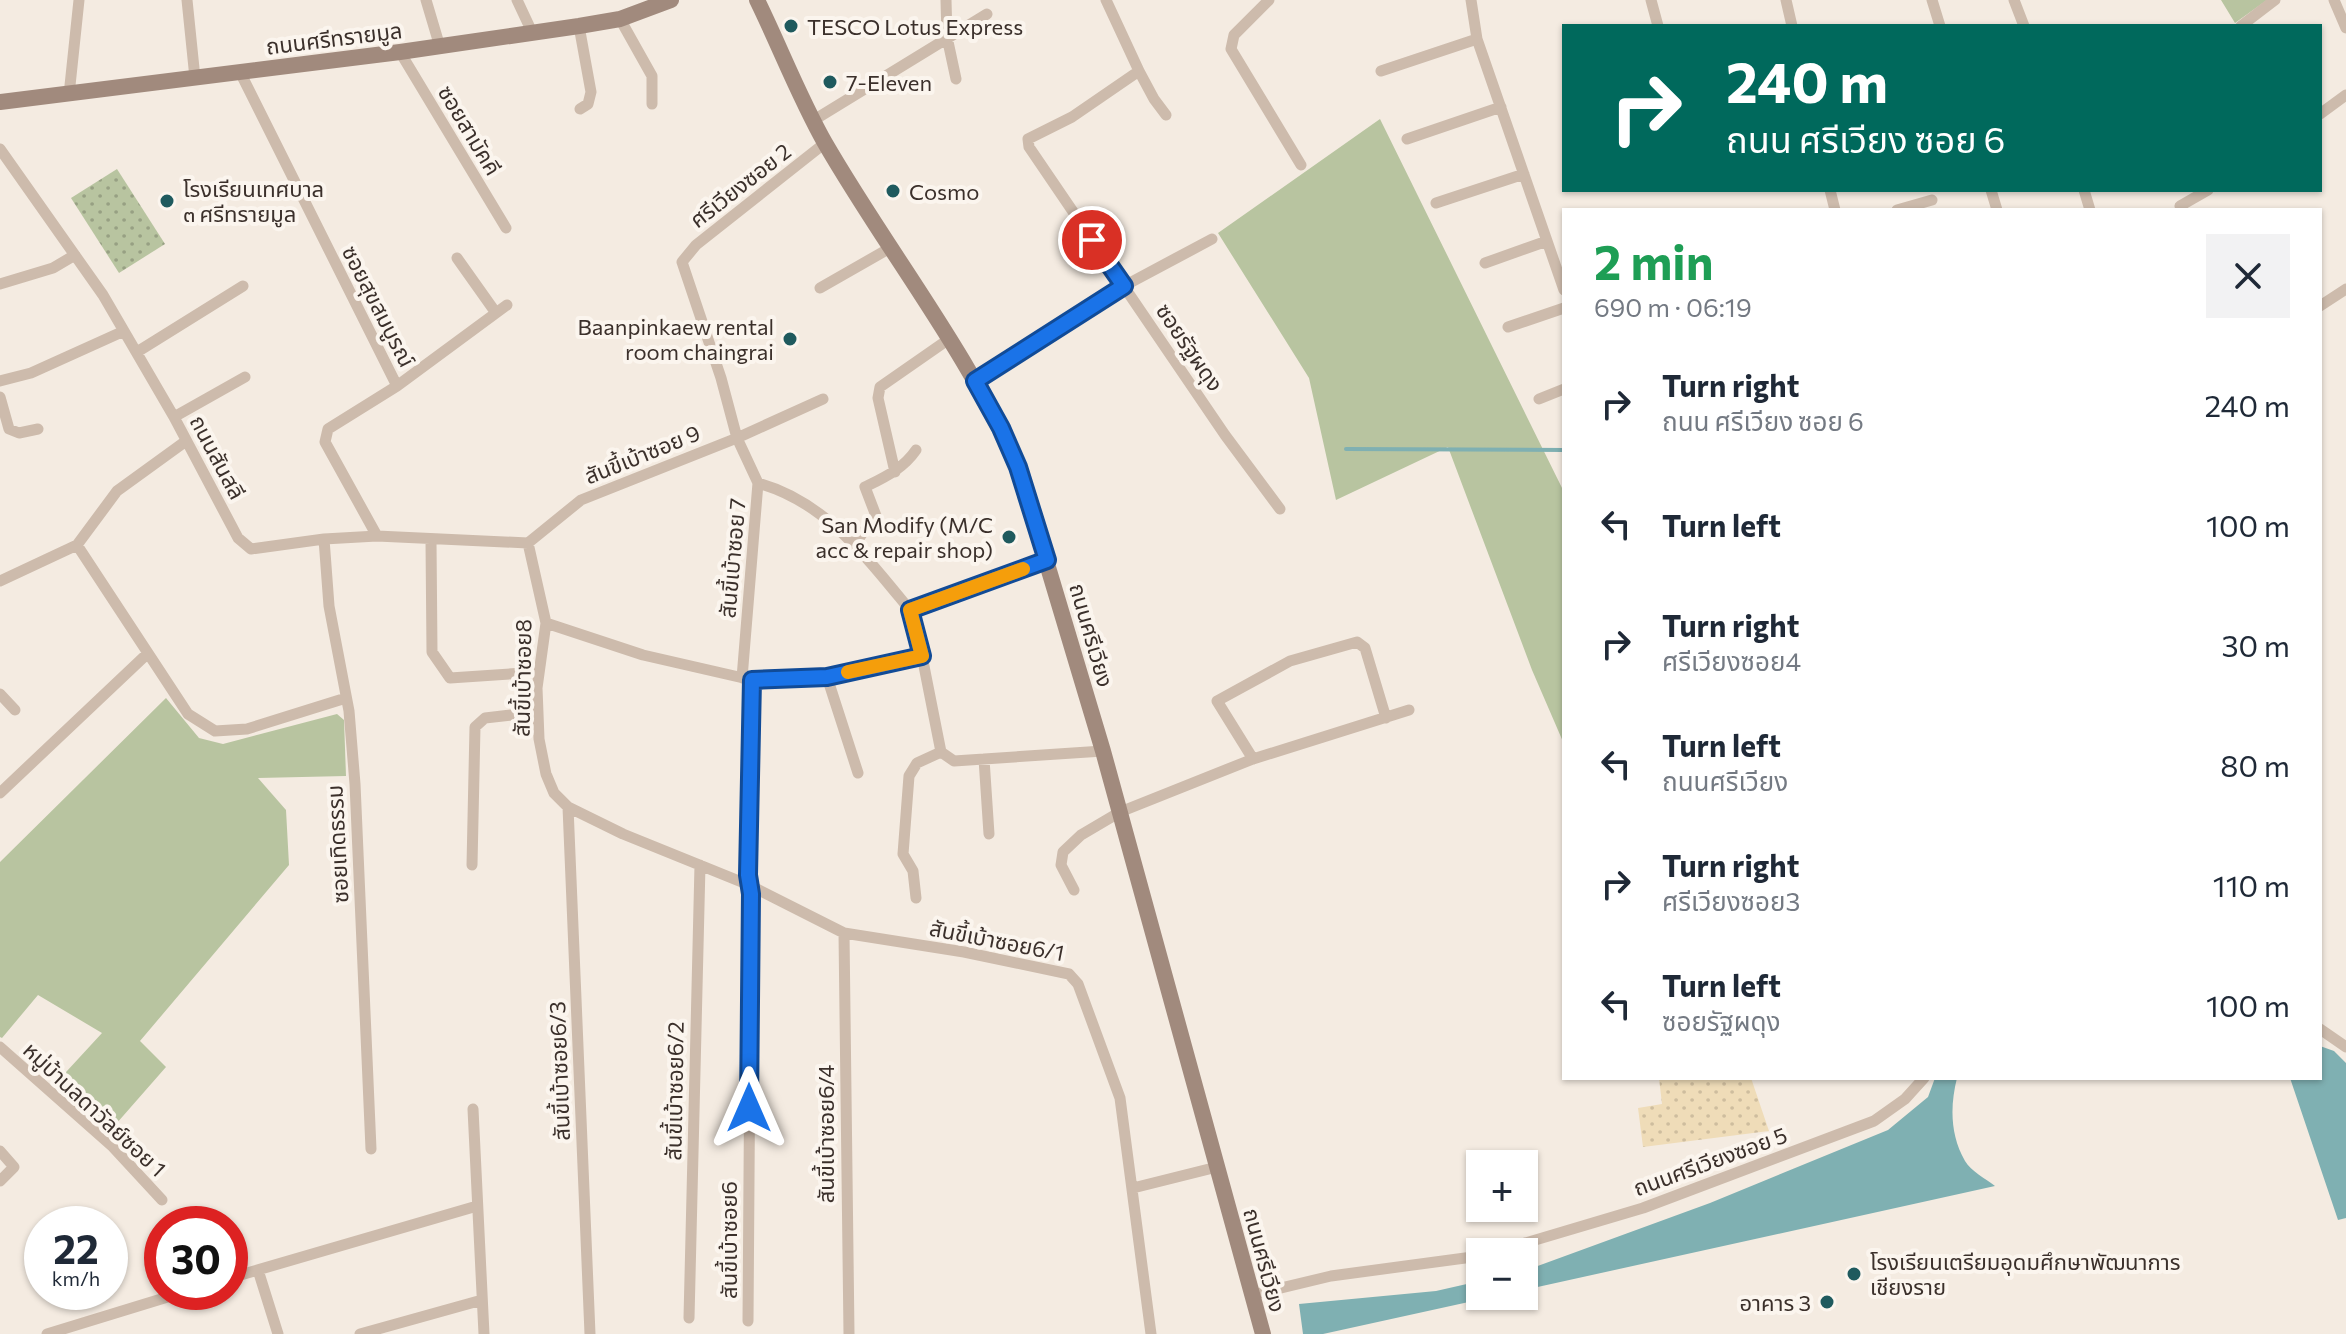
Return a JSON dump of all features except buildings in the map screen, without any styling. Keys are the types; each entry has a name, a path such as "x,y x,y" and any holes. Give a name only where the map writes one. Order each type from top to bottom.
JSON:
{"main road":[{"name":"ถนนศรีทรายมูล","path":"0,102 440,47 579,26 620,19 671,0"},
{"name":"ถนนศรีเวียง","path":"757,0 825,143 975,381 1018,467 1103,751 1263,1334"}],"street":[{"path":"69,95 79,0"},
{"path":"187,0 195,78"},
{"path":"426,0 440,47"},
{"path":"517,0 532,32"},
{"path":"946,0 947,37 956,79"},
{"path":"1106,0 1139,71 1166,115"},
{"path":"1269,0 1234,35 1231,49 1301,165"},
{"path":"1471,0 1477,39 1562,284"},
{"path":"1651,0 1657,24"},
{"path":"1786,0 1792,24"},
{"path":"1932,0 1939,24"},
{"path":"2014,0 2023,24"},
{"path":"2244,24 2275,0"},
{"path":"2334,0 2346,28"},
{"path":"814,120 987,14"},
{"path":"620,19 652,76 652,104"},
{"path":"579,26 591,92 588,104 580,109"},
{"path":"1381,71 1477,39"},
{"name":"ซอยสามัคคี","path":"400,52 506,228"},
{"name":"ซอยรัฐผดุง","path":"1139,71 1072,117 1028,139 1029,147 1225,435 1280,509"},
{"name":"ซอยสุขสมบูรณ์","path":"240,72 397,386"},
{"path":"2322,113 2346,95"},
{"path":"1407,139 1501,107"},
{"name":"ศรีเวียงซอย 2","path":"682,262 696,245 825,143"},
{"name":"ถนนสันสลี","path":"0,149 124,331 238,538 251,549 324,539 377,536 431,541 528,543"},
{"path":"1436,203 1524,174"},
{"path":"2180,208 2204,192"},
{"path":"1904,208 1932,200"},
{"path":"975,381 1124,286 1212,239"},
{"path":"1485,263 1547,241"},
{"path":"820,288 890,248"},
{"path":"0,284 53,268 75,255"},
{"path":"457,258 496,313"},
{"name":"สันขี้เบ้าซอย 7","path":"682,262 721,378 737,438 758,483 747,679"},
{"path":"137,352 243,286"},
{"path":"2322,305 2341,292"},
{"name":"ซอยสุขสมบูรณ์","path":"377,536 325,442 328,429 397,386 507,305"},
{"path":"1508,327 1562,309"},
{"path":"0,381 31,373 124,331"},
{"path":"895,472 878,398 880,387 949,339"},
{"path":"174,417 245,377"},
{"path":"1539,399 1562,390"},
{"path":"0,397 9,429 19,433 38,429"},
{"name":"สันขี้เบ้าซอย 9","path":"528,543 581,500 737,438 823,399"},
{"path":"0,581 77,545 117,491 186,441"},
{"path":"854,545 864,531 878,521 865,487 908,463 916,450"},
{"path":"758,483 785,490 826,516 910,610 941,752 954,761 1103,751"},
{"name":"ซอยเทิดธรรม","path":"324,539 329,606 346,698 355,784 371,1149"},
{"path":"431,541 432,652 450,678 539,672"},
{"name":"สันขี้เบ้าซอย8","path":"528,543 546,623 537,712 546,774 554,793 568,807"},
{"path":"77,545 188,714 215,731 247,729 346,698"},
{"path":"910,610 1047,560"},
{"path":"546,623 643,655 747,679 827,677 922,656"},
{"path":"1253,759 1217,701 1290,661 1357,642 1365,648 1386,718"},
{"path":"0,793 147,654"},
{"path":"827,677 858,773"},
{"name":"สันขี้เบ้าซอย6","path":"747,679 748,1321"},
{"path":"0,694 15,710"},
{"path":"1074,890 1061,865 1063,852 1081,835 1120,812 1253,759 1409,710"},
{"path":"472,865 475,727 485,718 537,712"},
{"path":"916,898 913,871 903,854 909,776 917,763 941,752"},
{"path":"984,759 989,834"},
{"name":"สันขี้เบ้าซอย6/1","path":"568,807 623,834 749,885 844,933 964,952 1069,974 1078,984 1120,1098 1151,1334"},
{"name":"สันขี้เบ้าซอย6/3","path":"568,807 590,1334"},
{"name":"สันขี้เบ้าซอย6/2","path":"689,1318 700,865"},
{"name":"สันขี้เบ้าซอย6/4","path":"844,933 849,1334"},
{"path":"2322,1030 2346,1047"},
{"name":"หมู่บ้านลดาวัลย์ซอย 1","path":"0,1047 113,1147 162,1200"},
{"name":"ถนนศรีเวียงซอย 5","path":"1538,1239 1643,1208 1874,1121 1905,1099 1922,1080"},
{"path":"473,1109 484,1334"},
{"path":"0,1151 14,1167 0,1181"},
{"path":"1133,1188 1217,1167"},
{"path":"248,1273 477,1206"},
{"path":"1252,1295 1331,1276 1466,1258"},
{"path":"258,1270 278,1334"},
{"path":"366,1333 482,1300"},
{"path":"47,1334 144,1304"}],"green space":[{"path":"2221,0 2267,0 2235,23"},
{"path":"1380,119 1562,488 1562,739 1532,670 1448,447 1336,500 1309,378 1218,233"},
{"path":"117,169 165,244 119,273 71,198"},
{"path":"166,698 199,738 223,744 337,714 344,720 346,776 258,778 286,810 289,865 140,1041 166,1067 109,1132 102,1131 55,1084 102,1033 38,995 0,1037 0,862"}],"sand":[{"path":"1659,1080 1752,1080 1769,1131 1643,1147 1638,1108 1662,1104"}],"water":[{"path":"2322,1047 2334,1051 2346,1063 2346,1218 2338,1220 2291,1080 2322,1080"},
{"path":"1934,1080 1957,1080 1952,1110 1956,1141 1968,1165 1995,1186 1538,1287 1538,1266 1710,1203 1888,1130 1928,1097"},
{"path":"1466,1284 1466,1303 1323,1334 1303,1334 1299,1304 1436,1291"}],"waterway":[{"path":"1346,449 1562,450"}],"slow traffic":[{"path":"848,672 922,656 910,610 1023,569"}],"place":[{"name":"TESCO Lotus Express","path":"791,26"},
{"name":"7-Eleven","path":"830,82"},
{"name":"Cosmo","path":"893,191"},
{"name":"โรงเรียนเทศบาล ๓ ศรีทรายมูล","path":"167,201"},
{"name":"Baanpinkaew rental room chaingrai","path":"790,339"},
{"name":"San Modify (M/C acc & repair shop)","path":"1009,537"},
{"name":"โรงเรียนเตรียมอุดมศึกษาพัฒนาการ เชียงราย","path":"1854,1274"},
{"name":"อาคาร 3","path":"1827,1302"}],"route":[{"path":"749,1108 751,894 748,875 752,680 827,677 922,656 910,610 1047,560 1018,467 975,381 1124,286 1092,240"}]}
